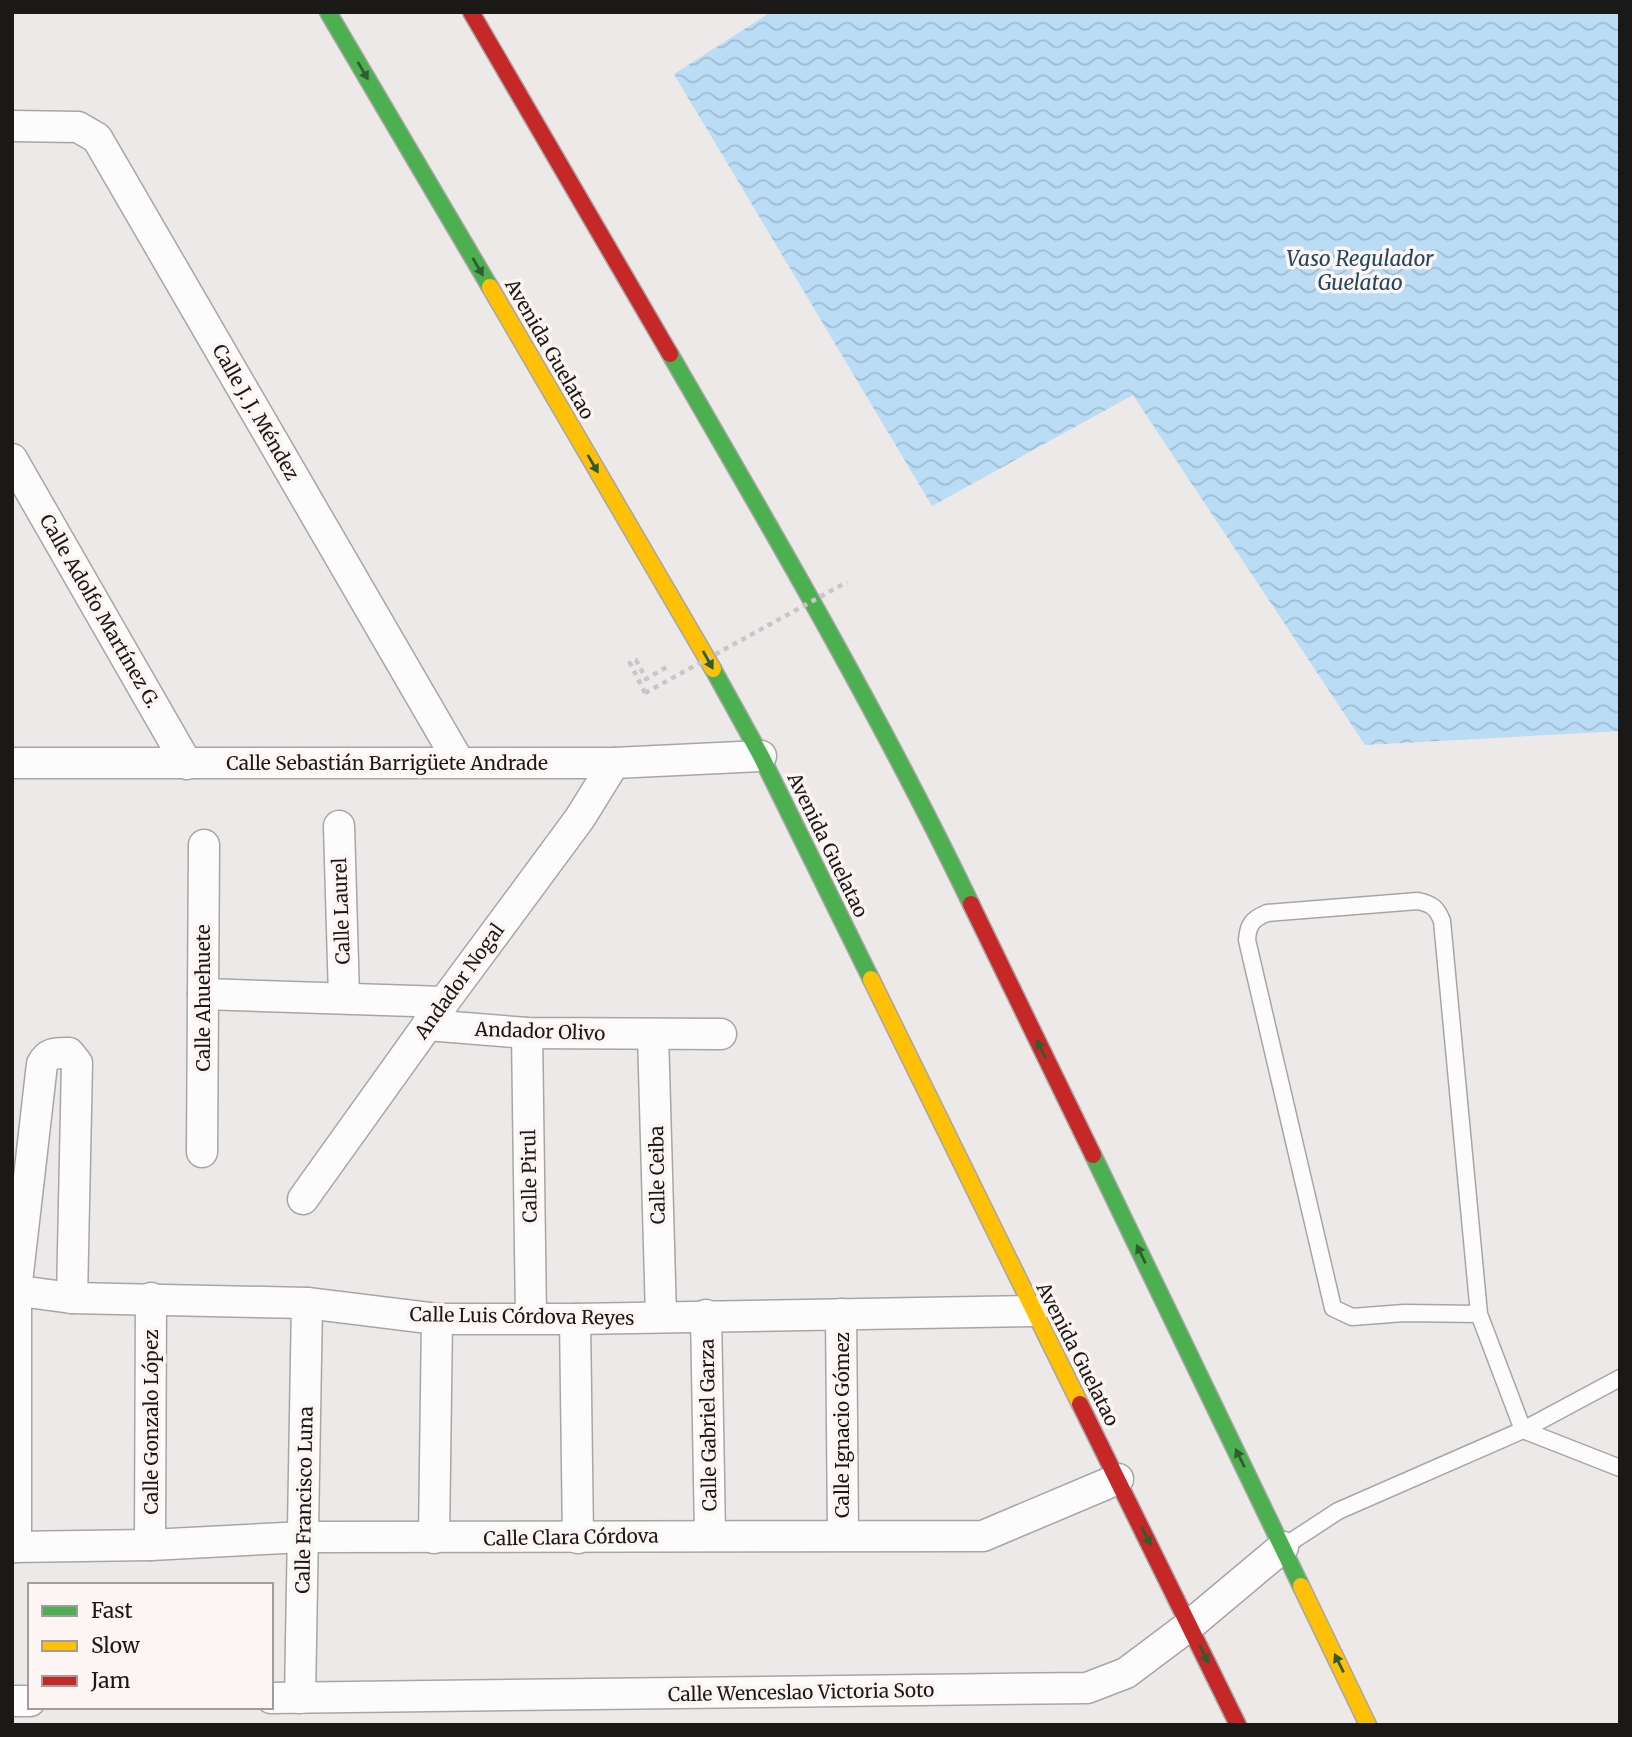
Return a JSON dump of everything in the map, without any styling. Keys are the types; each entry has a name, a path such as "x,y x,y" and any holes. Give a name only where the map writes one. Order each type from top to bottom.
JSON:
{"main road":[{"name":"Avenida Guelatao","path":"328,12 694,635 761,756 1238,1725"},
{"path":"471,12 813,599 923,805 1368,1725"}],"street":[{"name":"Calle J. J. Méndez","path":"12,126 78,127 97,138 458,762"},
{"name":"Calle Adolfo Martínez G.","path":"12,459 187,764"},
{"name":"Calle Sebastián Barrigüete Andrade","path":"12,764 614,763 761,756"},
{"name":"Andador Nogal","path":"303,1199 435,1013 580,818 614,763"},
{"name":"Calle Laurel","path":"339,826 344,997"},
{"name":"Calle Ahuehuete","path":"202,1152 204,845"},
{"name":"Andador Olivo","path":"203,994 344,997 527,1033 721,1034"},
{"name":"Calle Pirul","path":"527,1033 531,1318"},
{"name":"Calle Ceiba","path":"653,1034 661,1316"},
{"path":"14,1547 14,1291 42,1064 50,1055 69,1053 75,1058 77,1067 72,1298"},
{"name":"Calle Luis Córdova Reyes","path":"14,1291 72,1298 307,1303 437,1319 575,1320 706,1315 1033,1311"},
{"name":"Calle Gonzalo López","path":"150,1545 151,1298"},
{"name":"Calle Francisco Luna","path":"286,1698 304,1537 307,1303"},
{"name":"Calle Ignacio Gómez","path":"841,1314 843,1535"},
{"name":"Calle Gabriel Garza","path":"706,1315 710,1534"},
{"path":"435,1538 437,1319"},
{"path":"575,1320 578,1538"},
{"name":"Calle Clara Córdova","path":"14,1547 150,1545 304,1537 578,1538 710,1534 988,1536 1118,1479"},
{"name":"Calle Wenceslao Victoria Soto","path":"286,1698 1087,1688 1126,1672 1190,1625 1283,1547"}],"lane":[{"path":"1479,1314 1404,1313 1352,1317 1333,1308 1247,940 1248,928 1255,918 1267,913 1418,901 1429,903 1438,911 1442,921 1479,1314 1523,1430 1620,1468"},
{"path":"1283,1547 1338,1511 1523,1430 1620,1378"}],"path":[{"path":"646,679 636,660 630,663 645,693 847,582"}],"water":[{"name":"Vaso Regulador Guelatao","path":"771,12 1620,12 1620,731 1365,745 1133,395 932,506 674,74"}],"traffic: fast":[{"path":"328,12 490,287"},
{"path":"670,354 863,695 971,904"},
{"path":"713,669 761,756 871,979"},
{"path":"1093,1155 1301,1586"}],"traffic: slow":[{"path":"490,287 713,669"},
{"path":"871,979 1080,1404"},
{"path":"1301,1586 1368,1725"}],"traffic: jam":[{"path":"471,12 670,354"},
{"path":"971,904 1093,1155"},
{"path":"1080,1404 1238,1725"}]}
